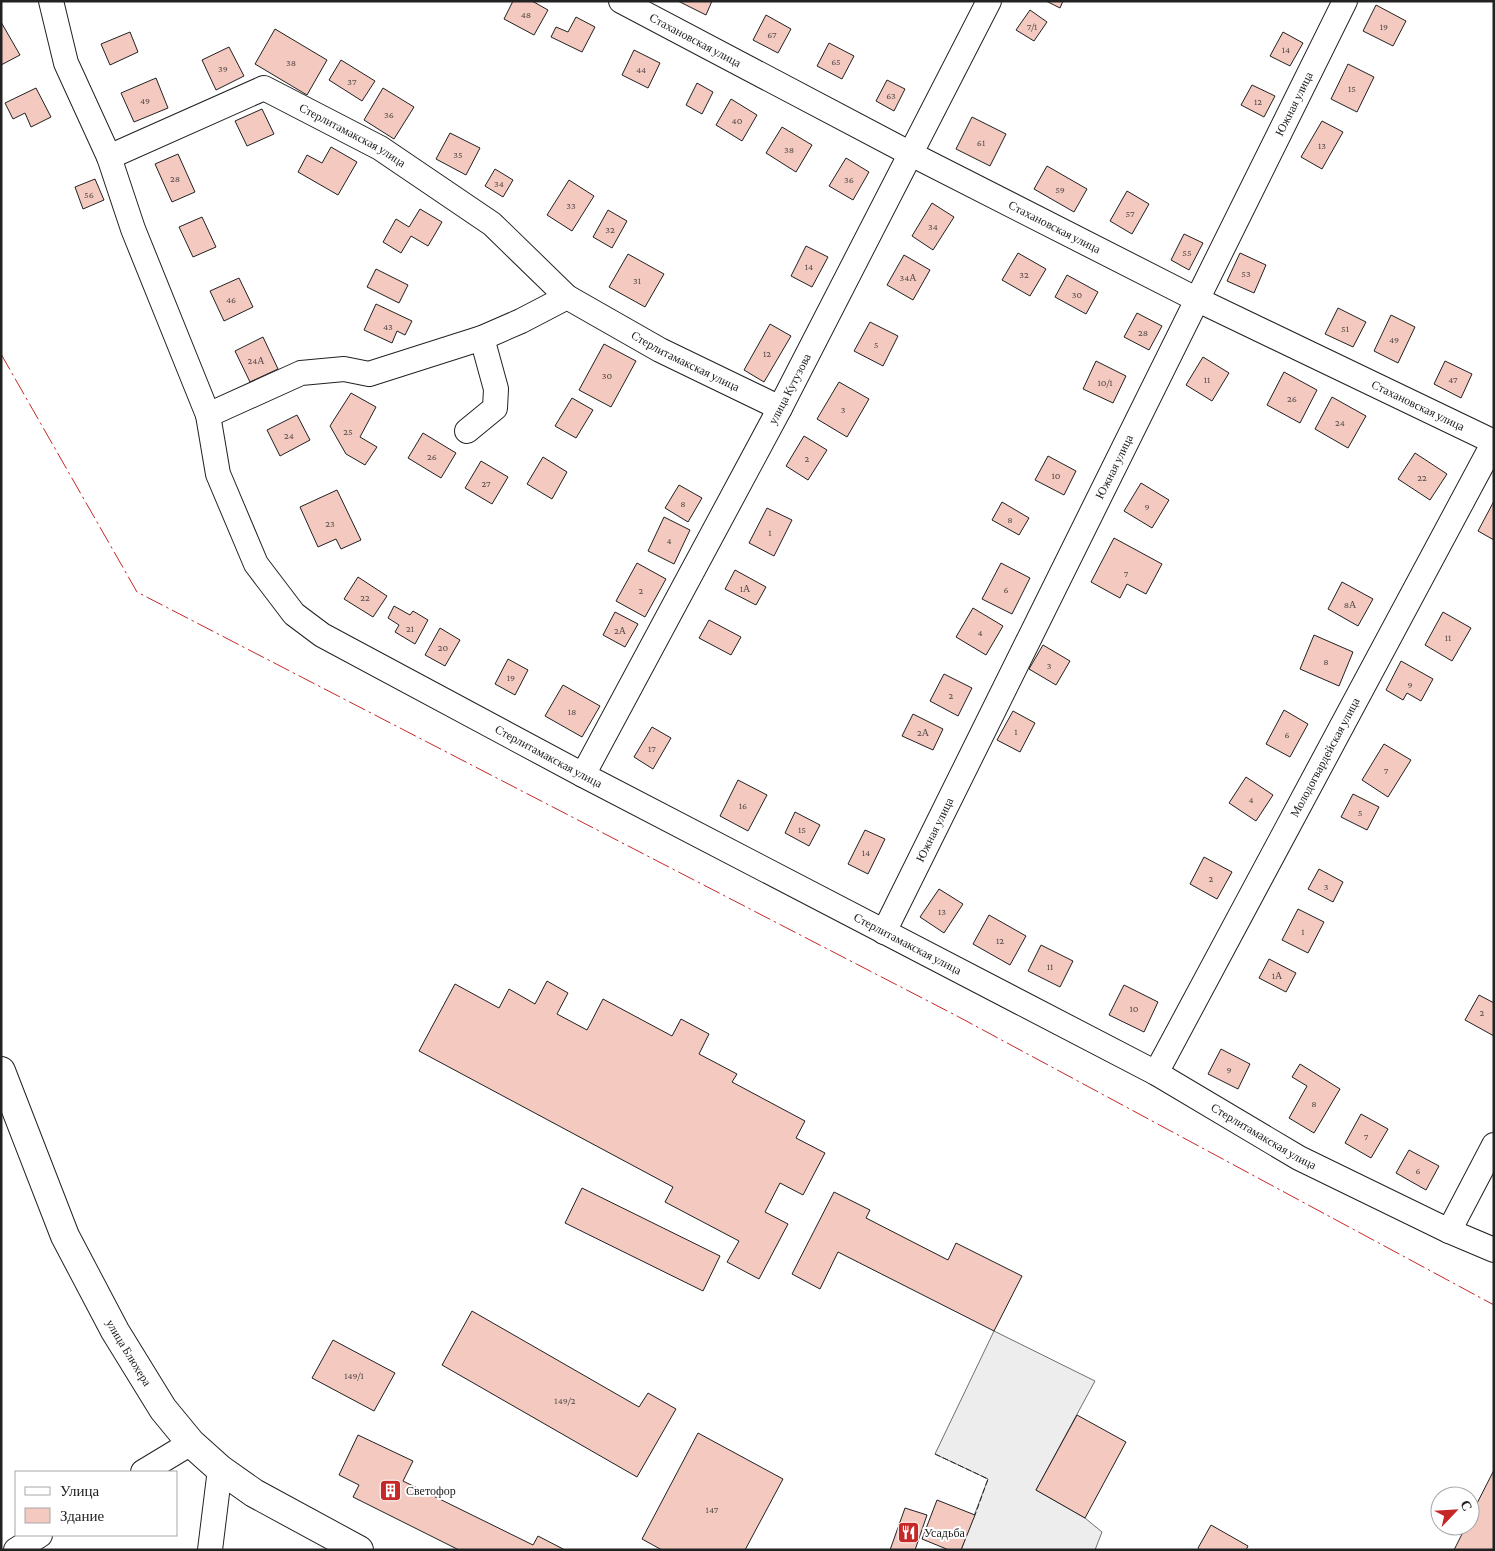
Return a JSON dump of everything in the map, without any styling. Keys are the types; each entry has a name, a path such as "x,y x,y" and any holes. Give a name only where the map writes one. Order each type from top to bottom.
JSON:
{"main road":[{"name":"улица Блюхера","path":"1,1072 66,1236 115,1331 163,1409 191,1443 220,1469 254,1493 359,1550"}],"street":[{"name":"Стерлитамакская улица","path":"51,1 66,63 109,157 133,229 208,415 218,474 256,564 294,614 322,635 583,775 1156,1073 1299,1158 1494,1250"},
{"name":"Стахановская улица","path":"621,1 911,154 1196,299 1494,442"},
{"name":"улица Кутузова","path":"583,775 780,408 989,1"},
{"name":"Южная улица","path":"884,932 1344,1"},
{"name":"Стерлитамакская улица","path":"109,157 264,88 380,148 492,224 567,297 660,350 780,408"},
{"path":"208,415 301,373 344,369 369,374 482,338 521,321 567,297"},
{"path":"467,431 495,408 496,390 482,338"},
{"name":"Молодогвардейская улица","path":"1156,1073 1494,442"},
{"path":"1449,1230 1494,1145"},
{"path":"145,1471 191,1443"},
{"path":"210,1550 220,1469"},
{"path":"16,1550 38,1536"}],"shaded area":[{"path":"994,1331 1095,1381 1036,1490 1085,1518 1102,1532 1095,1550 961,1550 988,1479 935,1454"}],"building":[{"path":"513,1 532,1 548,10 534,35 504,19"},
{"path":"678,1 712,1 706,15"},
{"path":"1046,1 1063,1 1060,8"},
{"path":"1376,5 1406,21 1393,46 1363,31"},
{"path":"1030,10 1047,22 1034,41 1016,30"},
{"path":"766,15 791,29 778,53 753,40"},
{"path":"576,17 595,27 582,52 551,37 556,27 568,32"},
{"path":"1,22 20,55 1,65"},
{"path":"275,29 327,60 307,95 255,64"},
{"path":"130,32 138,52 110,65 101,44"},
{"path":"1283,32 1303,43 1290,66 1270,56"},
{"path":"829,43 854,56 842,79 817,66"},
{"path":"229,47 244,76 216,90 202,60"},
{"path":"634,50 660,63 648,88 622,75"},
{"path":"341,60 375,81 362,101 329,80"},
{"path":"1348,64 1374,77 1357,112 1331,99"},
{"path":"156,78 168,108 134,122 121,93"},
{"path":"887,80 905,89 894,111 876,101"},
{"path":"697,83 713,92 702,114 686,105"},
{"path":"1252,85 1275,96 1264,117 1241,105"},
{"path":"36,88 51,117 31,127 25,113 13,119 5,103"},
{"path":"383,88 414,107 394,139 364,120"},
{"path":"731,99 757,115 742,141 716,125"},
{"path":"262,109 274,134 247,146 235,121"},
{"path":"972,117 1006,134 990,166 956,149"},
{"path":"1322,121 1343,132 1322,169 1301,157"},
{"path":"782,127 812,145 796,172 766,153"},
{"path":"450,133 480,148 466,175 436,159"},
{"path":"331,147 357,162 338,195 298,172 307,155 322,163"},
{"path":"178,154 195,192 172,202 155,164"},
{"path":"846,158 869,172 853,200 829,186"},
{"path":"1047,166 1087,189 1074,212 1034,189"},
{"path":"495,169 513,180 503,197 485,186"},
{"path":"95,179 104,200 83,209 75,187"},
{"path":"569,180 594,196 572,231 547,215"},
{"path":"1127,191 1149,204 1132,234 1110,221"},
{"path":"932,203 954,217 933,250 912,236"},
{"path":"420,209 442,222 428,246 411,236 401,253 383,242 396,219 409,227"},
{"path":"608,210 627,221 612,248 593,237"},
{"path":"202,217 216,247 193,257 179,227"},
{"path":"1184,234 1203,243 1189,270 1171,260"},
{"path":"806,246 828,257 812,287 791,276"},
{"path":"1018,253 1046,269 1030,296 1002,280"},
{"path":"1240,253 1266,265 1254,293 1227,281"},
{"path":"628,254 664,274 645,307 609,287"},
{"path":"904,255 930,270 913,300 887,285"},
{"path":"376,269 408,285 399,303 367,287"},
{"path":"1067,275 1098,292 1086,314 1055,297"},
{"path":"239,278 253,307 224,321 210,291"},
{"path":"376,304 412,321 405,335 397,331 392,343 364,330"},
{"path":"1338,308 1366,322 1353,347 1325,334"},
{"path":"1137,313 1162,326 1149,350 1124,337"},
{"path":"1391,315 1415,327 1398,363 1374,351"},
{"path":"870,322 898,336 883,366 854,351"},
{"path":"770,324 791,336 764,382 744,370"},
{"path":"263,337 278,369 250,382 235,351"},
{"path":"604,344 636,361 611,407 579,390"},
{"path":"1203,357 1229,373 1212,401 1186,385"},
{"path":"1096,361 1126,376 1113,403 1083,389"},
{"path":"1445,361 1472,374 1461,398 1434,384"},
{"path":"1284,372 1317,390 1300,423 1267,405"},
{"path":"839,382 869,399 847,437 817,419"},
{"path":"351,393 376,407 360,437 377,447 365,465 346,454 330,426"},
{"path":"1332,397 1366,416 1348,448 1315,429"},
{"path":"572,398 593,410 576,438 555,426"},
{"path":"297,415 310,440 280,456 267,430"},
{"path":"423,433 456,453 441,478 408,458"},
{"path":"804,436 827,450 808,480 786,466"},
{"path":"1415,453 1447,474 1430,500 1398,479"},
{"path":"1048,456 1076,471 1064,495 1035,480"},
{"path":"543,457 567,472 552,499 527,484"},
{"path":"481,461 508,477 492,504 465,488"},
{"path":"1141,483 1169,500 1152,528 1124,511"},
{"path":"679,485 702,498 688,522 665,508"},
{"path":"337,490 361,540 341,549 336,539 318,547 300,507"},
{"path":"1494,501 1494,540 1478,531"},
{"path":"1002,502 1029,518 1019,535 992,520"},
{"path":"767,508 792,520 774,556 749,543"},
{"path":"664,517 690,530 674,564 648,551"},
{"path":"1114,538 1162,564 1146,594 1127,584 1120,598 1091,582"},
{"path":"637,563 666,579 645,617 616,601"},
{"path":"1001,563 1030,578 1012,614 982,599"},
{"path":"735,570 766,587 756,605 725,589"},
{"path":"358,577 387,596 373,617 344,599"},
{"path":"1342,582 1373,599 1358,626 1328,609"},
{"path":"394,606 410,615 413,611 428,620 415,644 395,632 399,625 388,618"},
{"path":"973,608 1003,626 986,655 956,637"},
{"path":"615,612 638,624 625,647 603,635"},
{"path":"1443,612 1471,628 1452,661 1425,645"},
{"path":"709,620 741,637 731,655 699,638"},
{"path":"440,628 460,640 445,666 425,655"},
{"path":"1314,635 1353,652 1339,686 1300,669"},
{"path":"1043,645 1070,661 1056,685 1029,669"},
{"path":"508,659 528,670 515,695 495,684"},
{"path":"1401,661 1433,679 1421,701 1407,693 1403,700 1386,690"},
{"path":"944,674 972,688 958,716 930,701"},
{"path":"563,685 600,706 582,737 545,716"},
{"path":"1284,710 1308,724 1290,757 1266,744"},
{"path":"1013,711 1035,723 1020,752 997,740"},
{"path":"913,714 943,729 933,750 902,736"},
{"path":"652,727 671,738 653,769 634,757"},
{"path":"1384,744 1411,760 1388,797 1362,780"},
{"path":"1246,777 1273,795 1256,821 1229,803"},
{"path":"738,780 767,795 748,831 720,816"},
{"path":"1353,794 1379,807 1367,830 1341,817"},
{"path":"795,812 820,825 809,846 785,833"},
{"path":"865,830 885,839 868,874 848,864"},
{"path":"1204,857 1232,872 1217,899 1190,884"},
{"path":"1319,869 1343,882 1333,902 1308,889"},
{"path":"939,889 963,904 944,933 920,917"},
{"path":"1298,909 1324,922 1308,953 1282,940"},
{"path":"989,915 1026,936 1010,965 973,944"},
{"path":"1041,945 1073,961 1060,987 1028,971"},
{"path":"1269,959 1296,973 1286,992 1259,978"},
{"path":"547,981 568,993 557,1014 587,1030 603,999 672,1036 681,1019 709,1034 699,1054 737,1074 732,1082 805,1121 796,1138 825,1153 803,1195 780,1183 765,1212 788,1224 759,1279 727,1262 739,1241 665,1202 673,1187 419,1051 455,984 499,1008 509,989 535,1004"},
{"path":"1124,985 1158,1002 1144,1032 1109,1015"},
{"path":"1479,995 1494,1003 1494,1036 1465,1020"},
{"path":"1221,1049 1250,1064 1238,1089 1208,1074"},
{"path":"1300,1064 1340,1089 1314,1133 1289,1118 1307,1086 1292,1077"},
{"path":"1361,1114 1388,1129 1371,1158 1345,1143"},
{"path":"1409,1150 1439,1166 1426,1190 1396,1173"},
{"path":"582,1188 720,1256 703,1291 565,1223"},
{"path":"834,1192 870,1210 866,1218 948,1260 956,1243 1022,1276 994,1331 838,1252 820,1289 792,1274"},
{"path":"472,1311 639,1407 648,1393 676,1409 637,1477 442,1365"},
{"path":"333,1340 395,1373 374,1411 312,1378"},
{"path":"1077,1415 1126,1442 1085,1518 1036,1490"},
{"path":"698,1433 783,1479 745,1550 662,1550 642,1539"},
{"name":"Светофор","path":"358,1435 413,1461 403,1481 533,1545 538,1536 565,1550 459,1550 353,1497 359,1485 339,1475"},
{"path":"1494,1470 1494,1550 1454,1550 1461,1536 1480,1536 1480,1497"},
{"path":"937,1500 975,1515 961,1550 949,1550 922,1539"},
{"name":"Усадьба","path":"905,1508 927,1515 915,1550 890,1550"},
{"path":"1211,1525 1248,1546 1246,1550 1200,1550 1198,1548"}],"fence":[{"path":"935,1454 988,1479 975,1515"}],"power":[{"path":"1,354 137,592 957,1016 1494,1305"}],"place":[{"name":"Светофор","path":"390,1491"},
{"name":"Усадьба","path":"908,1533"}]}
